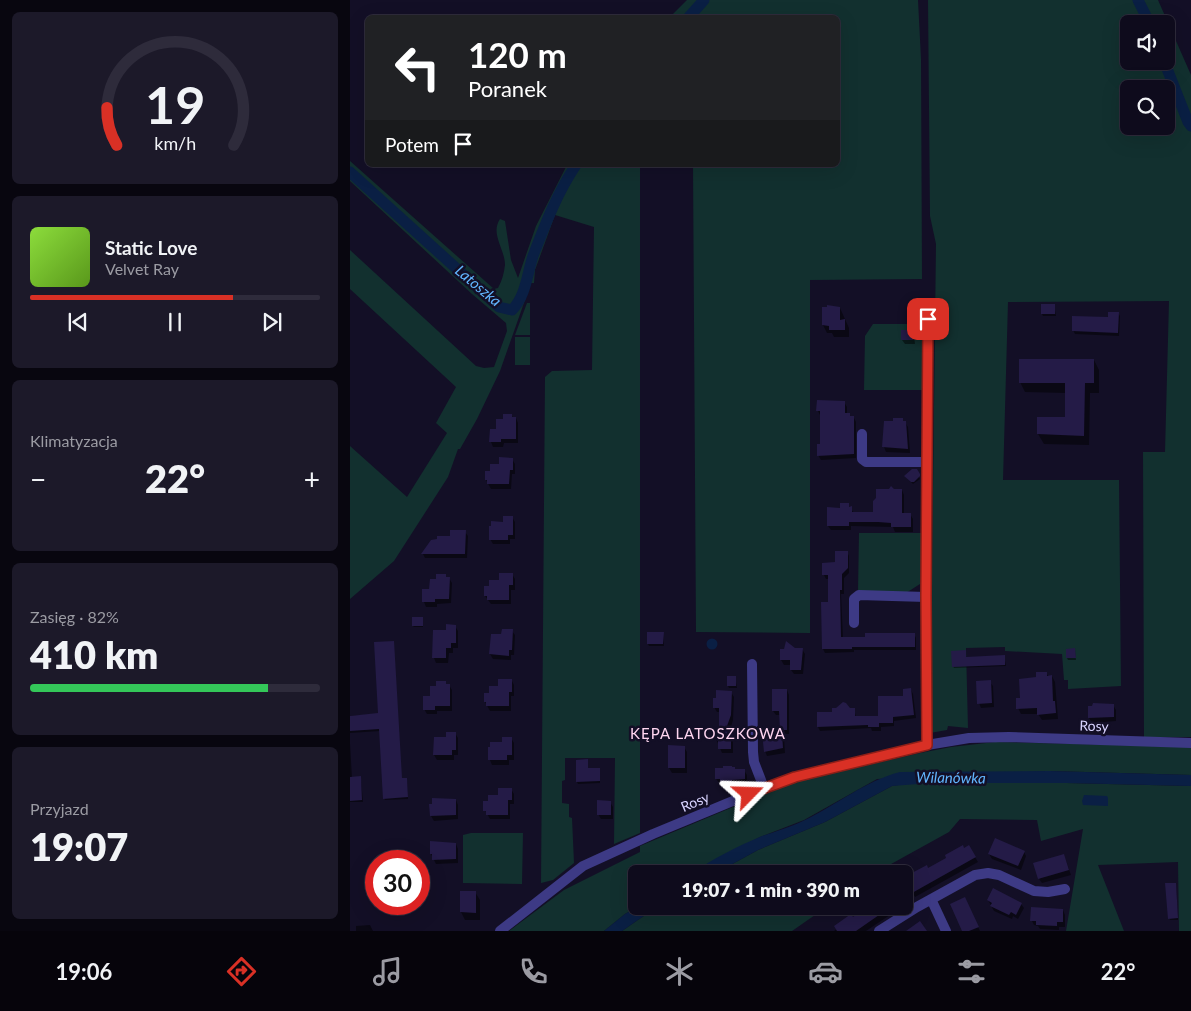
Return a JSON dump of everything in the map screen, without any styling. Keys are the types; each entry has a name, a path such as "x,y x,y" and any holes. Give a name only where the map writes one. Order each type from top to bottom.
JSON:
{"street":[{"path":"927,745 928,319"},
{"path":"862,434 862,459 866,462 927,462"},
{"path":"854,623 854,599 860,595 926,596"},
{"path":"752,664 752,752 757,773 764,788"},
{"name":"Rosy","path":"500,931 583,866 653,834 795,777 927,745 992,736 1191,743"},
{"path":"880,931 931,899 975,875 999,875 1034,891 1048,892 1065,889"},
{"path":"931,899 946,931"}],"green space":[{"path":"687,0 918,0 921,59 922,279 810,280 810,633 696,632 693,167 840,167 840,15 672,15"},
{"path":"928,0 1158,0 1165,15 1120,15 1120,70 1175,70 1175,39 1191,75 1191,737 1144,737 1143,452 1165,452 1169,301 1008,302 1003,480 1119,480 1121,686 1068,689 1068,680 1064,680 1062,654 1005,651 1005,647 966,648 968,728 948,726 947,730 930,733 936,244 930,216"},
{"path":"350,161 494,289 498,288 503,277 505,265 497,236 497,225 500,219 505,221 511,260 518,278 536,226 566,167 640,167 640,833 614,844 615,758 565,758 562,803 569,804 569,817 572,818 574,863 553,880 541,883 545,377 552,371 592,370 594,227 555,215 535,270 534,283 531,283 500,371 477,419 460,449 458,449 448,477 394,561 350,599 350,446 407,497 447,433 436,423 456,387 350,289 350,250 476,366 484,368 494,367 507,331 506,323 350,181"},
{"path":"527,303 530,303 530,335 515,335"},
{"path":"873,324 919,324 923,328 922,390 864,390 865,336"},
{"path":"515,337 530,337 530,365 515,365"},
{"path":"859,533 922,533 920,584 906,593 858,591"},
{"path":"995,742 1191,747 1191,775 1050,771 877,779 804,820 760,837 705,865 628,865 628,912 604,931 509,931 564,890 640,852 640,846 790,783 951,747"},
{"path":"911,783 1067,783 1191,786 1191,931 1179,931 1178,862 1098,865 1124,931 1066,931 1083,829 1041,841 1037,820 960,819 949,832 889,865 730,865 758,850 825,822 892,786"},
{"path":"471,833 523,833 522,884 463,883 463,835"},
{"path":"645,915 815,915 792,931 622,931"}],"water":[{"path":"712,638 718,644 712,650 706,644"},
{"name":"Wilanówka","path":"1050,771 1191,775 1191,786 1067,783 931,783 892,786 825,822 758,850 730,865 705,865 735,848 817,814 875,781 900,772"},
{"path":"1084,795 1107,796 1108,806 1083,805"},
{"path":"628,912 628,915 645,915 622,931 604,931"}],"building":[{"path":"1041,304 1055,304 1055,314 1041,314"},
{"path":"827,305 840,307 840,320 845,319 845,330 829,330 829,326 822,325 822,307 827,307"},
{"path":"1108,312 1119,312 1118,333 1072,331 1072,316 1108,317"},
{"path":"901,330 912,330 913,340 901,340"},
{"path":"1019,359 1094,359 1094,383 1085,383 1084,436 1037,434 1037,417 1065,417 1065,383 1019,383"},
{"path":"817,400 845,401 845,413 850,413 850,416 854,416 854,454 817,456 817,444 820,444 820,411 816,411"},
{"path":"503,414 512,414 512,417 516,417 516,439 501,439 501,442 489,442 490,429 496,429 496,419 503,419"},
{"path":"893,418 903,418 903,421 906,421 908,449 882,447 884,421 893,421"},
{"path":"499,457 513,458 513,470 510,470 509,484 487,484 485,471 490,471 490,464 499,464"},
{"path":"912,469 917,469 920,474 914,482 911,482 904,476"},
{"path":"891,486 894,489 902,489 902,513 911,513 911,527 891,527 891,523 878,522 849,522 849,526 827,526 827,507 840,508 840,503 849,503 849,507 852,506 852,512 873,512 876,489 889,489"},
{"path":"503,516 513,516 513,535 508,535 508,540 489,540 491,521 503,522"},
{"path":"450,530 466,530 465,554 421,554 431,540 437,539 437,536 450,536"},
{"path":"835,551 848,551 848,568 842,574 842,590 840,590 841,637 865,637 865,633 915,633 915,647 822,649 821,602 828,602 828,575 822,575 822,563 835,562"},
{"path":"499,573 513,573 513,585 509,585 509,600 487,600 487,596 484,596 484,586 489,586 489,580 499,580"},
{"path":"436,574 446,574 446,577 450,577 449,599 435,599 435,602 422,602 422,589 429,589 430,579 436,579"},
{"path":"412,617 423,617 423,626 412,626"},
{"path":"446,624 456,625 456,643 451,643 451,648 446,648 446,658 432,658 433,630 446,630"},
{"path":"502,629 513,629 512,650 509,650 509,656 489,654 491,634 501,634"},
{"path":"647,632 664,632 663,644 647,644"},
{"path":"394,641 402,778 407,778 408,797 383,799 379,729 350,731 350,716 378,713 374,642"},
{"path":"786,641 795,648 803,648 801,670 790,670 790,660 780,660 780,649 784,649"},
{"path":"1075,648 1076,658 1066,658 1066,649"},
{"path":"966,650 966,657 1005,655 1005,665 952,667 951,651"},
{"path":"1036,672 1047,672 1047,676 1052,675 1053,701 1055,701 1056,713 1037,715 1037,708 1016,709 1016,698 1020,698 1019,679 1036,677"},
{"path":"727,676 736,676 736,686 727,686"},
{"path":"498,679 512,679 512,692 509,692 509,706 486,706 484,693 489,693 489,686 498,686"},
{"path":"991,680 992,703 977,704 976,681"},
{"path":"436,681 446,681 446,684 450,684 450,706 435,706 435,710 423,710 423,696 430,696 430,686 436,686"},
{"path":"911,688 914,715 893,717 893,723 879,723 879,727 868,727 868,725 817,727 817,712 832,712 832,708 836,708 843,702 850,708 855,708 855,716 878,716 878,696 903,696 903,689"},
{"path":"772,689 787,689 787,730 780,730 779,711 772,711"},
{"path":"716,690 732,691 731,715 727,726 731,726 731,749 718,749 718,739 714,739 714,731 718,731 719,725 719,708 713,708 713,698 716,698"},
{"path":"1093,703 1114,704 1114,717 1088,718 1088,706 1092,706"},
{"path":"446,732 456,732 456,750 452,750 452,755 433,755 434,737 446,737"},
{"path":"762,732 782,732 783,748 764,752"},
{"path":"502,737 512,737 512,755 507,755 507,760 488,760 490,742 502,742"},
{"path":"668,745 685,746 685,768 668,768"},
{"path":"588,759 588,768 600,768 600,781 576,782 576,760"},
{"path":"723,766 745,769 745,779 732,780 732,784 720,784 720,779 715,779 715,768 723,768"},
{"path":"361,776 362,800 350,801 350,777"},
{"path":"498,788 512,788 512,800 508,800 508,815 486,815 486,811 483,811 483,801 488,801 488,795 498,795"},
{"path":"432,798 456,799 456,815 430,816 429,804 432,804"},
{"path":"597,800 611,801 611,815 597,815"},
{"path":"995,838 1025,851 1018,866 988,854"},
{"path":"430,841 456,843 456,859 432,860"},
{"path":"963,845 964,848 969,845 976,857 913,892 913,872 927,865 928,868 946,858 945,855"},
{"path":"1064,854 1069,870 1038,879 1033,863"},
{"path":"1165,883 1176,883 1178,918 1168,919"},
{"path":"993,888 1022,903 1016,915 1011,912 1009,915 990,906 992,903 987,900"},
{"path":"460,891 476,891 476,913 460,912"},
{"path":"965,897 979,927 969,931 962,931 950,904"},
{"path":"1031,907 1063,909 1063,922 1057,922 1057,926 1036,925 1036,921 1030,921"},
{"path":"850,915 853,917 856,915 879,915 856,931 837,931 834,926"},
{"path":"920,921 927,931 906,931"}],"waterway":[{"name":"Latoszka","path":"691,15 704,0"},
{"name":"Latoszka","path":"1138,0 1146,15"},
{"name":"Latoszka","path":"1168,70 1191,126"},
{"name":"Latoszka","path":"350,172 499,307 512,310 523,292 533,256 552,209 575,167"}],"district":[{"name":"KĘPA LATOSZKOWA","path":"708,734"}],"route":[{"path":"749,794 795,777 927,745 928,319"}]}
